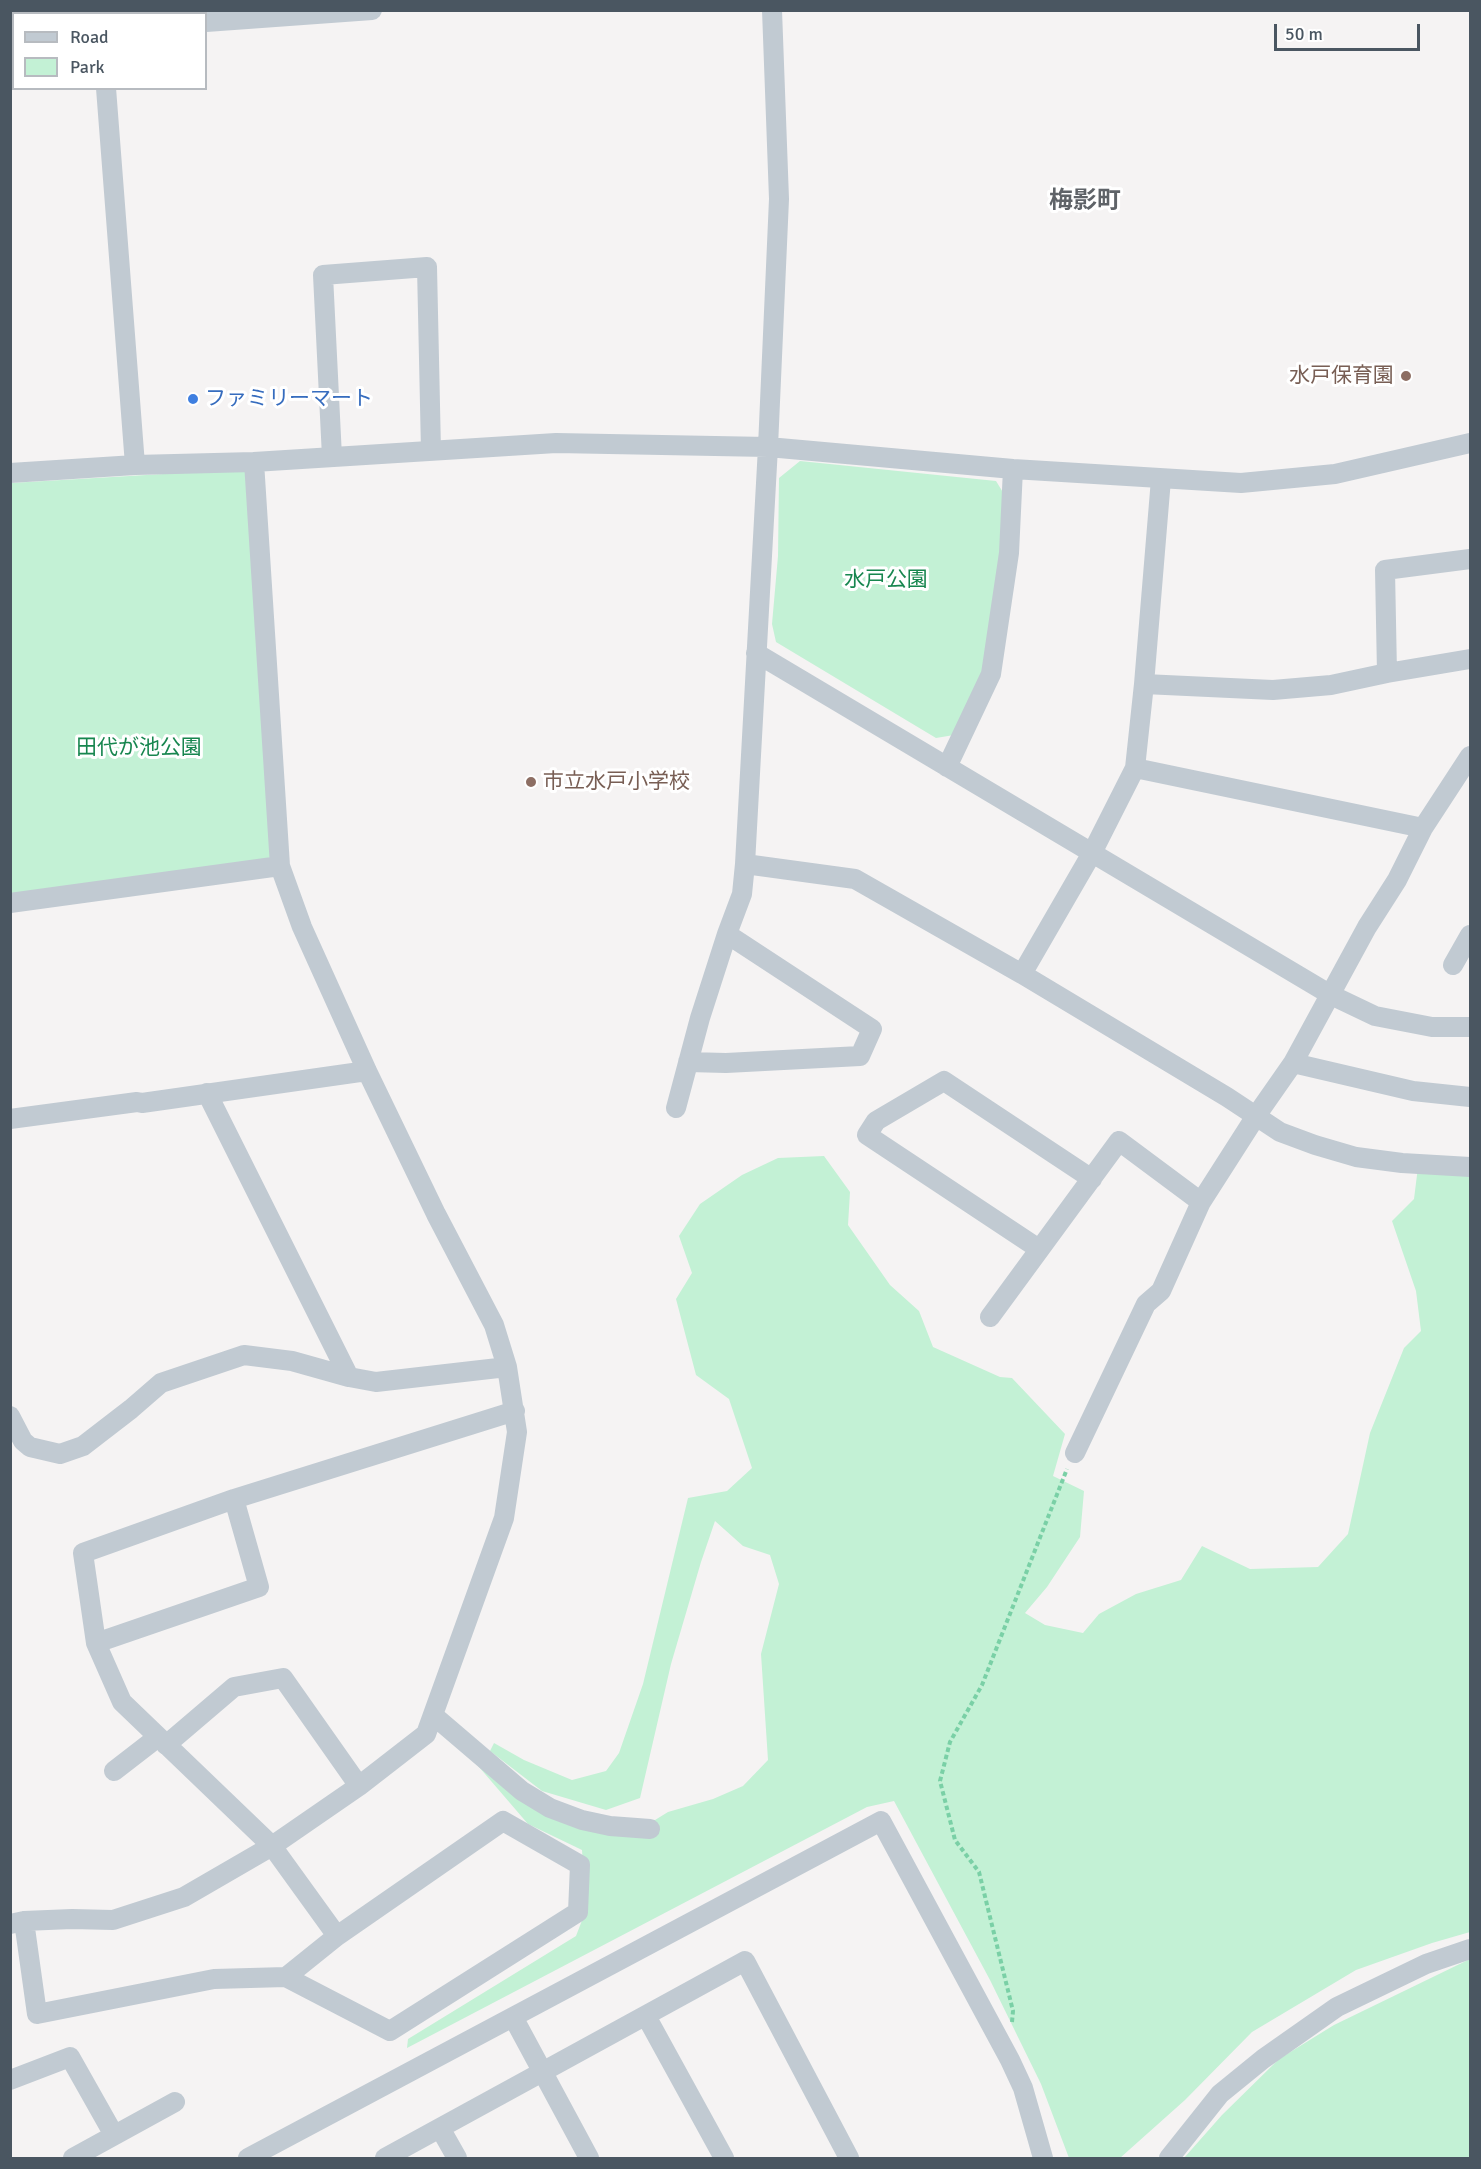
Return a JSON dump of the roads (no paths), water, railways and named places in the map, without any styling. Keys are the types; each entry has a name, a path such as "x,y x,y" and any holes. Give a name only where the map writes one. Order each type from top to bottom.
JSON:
{"street":[{"path":"207,22 372,10"},
{"path":"676,1108 699,1018 742,894 745,864 779,199 772,10"},
{"path":"106,90 135,465"},
{"path":"332,457 323,275 427,267 431,451"},
{"path":"10,473 135,465 254,462 556,443 768,447 1013,469 1241,483 1335,474 1470,443"},
{"path":"254,462 280,866 302,927 367,1071 436,1214 494,1325 507,1367 517,1432 504,1518 426,1734 359,1785 272,1846 184,1897 113,1920 17,1923 37,2014 214,1979 286,1977 390,2031 578,1912 580,1865 503,1821 337,1936 286,1977"},
{"path":"947,767 992,674 1008,553 1013,469"},
{"path":"1022,974 1092,854 1135,768 1161,478"},
{"path":"1387,673 1385,570 1470,559"},
{"path":"756,653 1331,995 1375,1016 1432,1027 1470,1027"},
{"path":"1144,684 1274,690 1331,685 1470,659"},
{"path":"1075,1452 1146,1304 1161,1291 1202,1202 1256,1116 1293,1063 1367,927 1397,880 1423,828 1470,756"},
{"path":"1135,768 1423,828"},
{"path":"745,864 855,879 1022,974 1280,1132 1356,1157 1402,1163 1470,1167"},
{"path":"10,903 280,866"},
{"path":"688,1062 726,1063 860,1056 872,1029 727,934"},
{"path":"1453,965 1470,935"},
{"path":"1293,1063 1413,1091 1470,1097"},
{"path":"10,1119 367,1071"},
{"path":"1039,1249 867,1135 876,1121 944,1081 1092,1179"},
{"path":"207,1094 349,1377"},
{"path":"990,1317 1119,1141 1202,1202"},
{"path":"10,1416 23,1441 30,1447 60,1454 83,1446 161,1383 244,1354 292,1361 376,1382 507,1367"},
{"path":"337,1936 272,1846 122,1702 96,1643 83,1553 234,1499 515,1411"},
{"path":"96,1643 259,1587 234,1499"},
{"path":"114,1771 162,1741 234,1687 283,1678 359,1785"},
{"path":"433,1715 522,1791 550,1808 582,1820 610,1826 650,1828"},
{"path":"248,2158 881,1821 1023,2088 1043,2158"},
{"path":"1169,2158 1220,2094 1337,2007 1426,1964 1470,1949"},
{"path":"385,2158 745,1961 849,2158"},
{"path":"646,2016 724,2158"},
{"path":"513,2017 589,2158"},
{"path":"10,2080 70,2057 114,2135"},
{"path":"73,2158 175,2102"},
{"path":"440,2128 457,2158"}],"place":[{"name":"水戸保育園","path":"1406,376"},
{"name":"ファミリーマート","path":"193,399"},
{"name":"市立水戸小学校","path":"531,782"}],"district":[{"name":"梅影町","path":"1085,202"}],"park label":[{"name":"水戸公園","path":"886,580"},
{"name":"田代が池公園","path":"139,748"}]}
